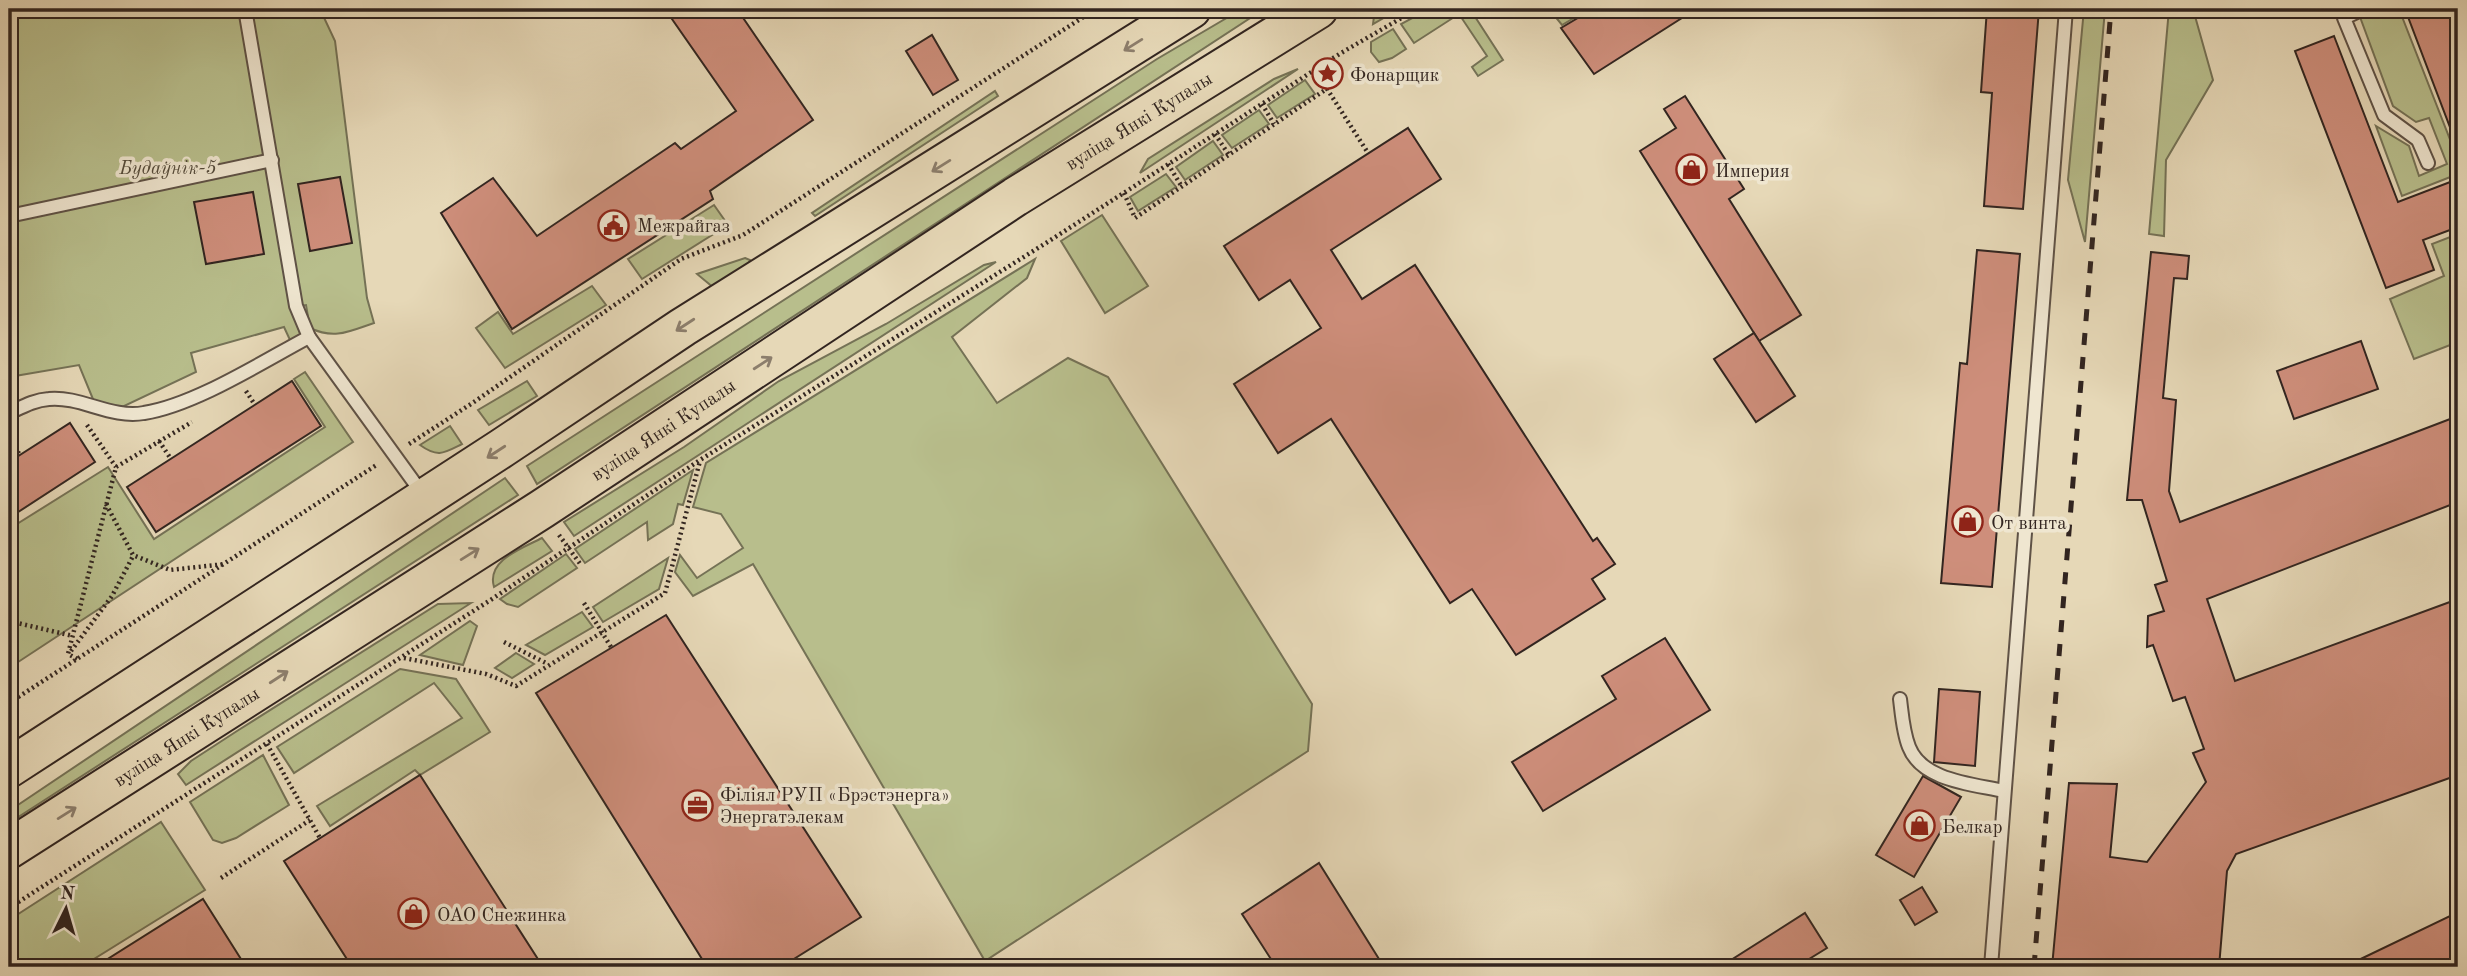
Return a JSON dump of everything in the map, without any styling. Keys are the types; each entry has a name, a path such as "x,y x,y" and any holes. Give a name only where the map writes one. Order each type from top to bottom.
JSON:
{"main road":[{"path":"9,768 693,320 1191,9"},
{"name":"вуліца Янкі Купалы","path":"9,849 542,509 1015,197 1318,9"}],"lane":[{"path":"244,9 296,306 309,337 425,497"},
{"path":"1991,967 2066,9"},
{"path":"2363,9 2344,18 2384,115 2418,140 2428,163"},
{"path":"9,216 272,160"},
{"path":"9,413 29,403 50,398 71,400 116,413 140,414 164,409 192,398 309,337"},
{"path":"1900,699 1909,748 1921,764 1937,774 2004,791"}],"path":[{"path":"9,703 471,404 681,259 753,229 1096,9"},
{"path":"9,908 402,657 700,460 1315,70 1417,9"},
{"path":"1315,70 1368,153"},
{"path":"1124,193 1135,218 1328,88"},
{"path":"1262,104 1274,124"},
{"path":"1215,134 1228,155"},
{"path":"1168,164 1182,187"},
{"path":"234,396 256,383"},
{"path":"245,390 255,405"},
{"path":"68,654 116,467 202,415"},
{"path":"86,424 116,467"},
{"path":"20,455 9,439 21,431"},
{"path":"159,441 171,459"},
{"path":"367,456 375,467"},
{"path":"402,657 486,674 516,686 665,593 700,460"},
{"path":"106,504 133,555 170,570 225,564"},
{"path":"554,527 581,565"},
{"path":"68,654 112,596 133,555"},
{"path":"584,603 611,647"},
{"path":"9,621 72,636"},
{"path":"504,642 549,665"},
{"path":"68,654 76,659"},
{"path":"267,744 320,838"},
{"path":"221,878 310,820"}],"green space":[{"name":"Будаўнік-5","path":"9,9 320,9 335,41 367,298 374,323 342,333 319,332 310,328 306,305 291,307 301,336 290,340 284,327 191,353 196,372 120,408 95,404 79,365 9,377"},
{"path":"1242,9 1264,9 537,484 527,466 1157,59"},
{"path":"1375,9 1399,9 1373,24"},
{"path":"1429,9 1470,9 1503,60 1478,76 1472,67 1487,56 1459,14 1414,43 1401,24"},
{"path":"1549,9 1589,9 1562,25"},
{"path":"2084,9 2105,9 2085,242 2068,180"},
{"path":"2169,9 2193,9 2213,80 2166,160 2164,236 2149,234"},
{"path":"2374,9 2399,9 2458,160 2458,174 2402,196 2376,126 2409,146 2419,176 2447,164 2429,118 2416,122 2393,106 2360,17"},
{"path":"1393,29 1406,49 1379,62 1371,52 1371,42"},
{"path":"1298,69 1140,173 1148,159 1274,79"},
{"path":"1305,80 1315,94 1277,118 1268,105"},
{"path":"995,91 998,96 815,216 812,213"},
{"path":"1259,110 1269,124 1232,148 1222,135"},
{"path":"1213,141 1223,155 1185,180 1176,167"},
{"path":"1166,174 1176,187 1138,211 1130,197"},
{"path":"714,205 728,225 642,279 628,259"},
{"path":"1102,215 1148,286 1105,313 1061,241"},
{"path":"2458,234 2458,342 2414,359 2390,299 2444,276 2432,244"},
{"path":"745,258 750,260 748,266 714,288 697,274"},
{"path":"1035,259 1027,278 952,337 997,403 1068,358 1108,377 1312,704 1308,751 985,961 753,564 693,596 675,572 680,555 697,578 743,548 721,514 693,507 706,463"},
{"path":"996,262 574,536 564,522 684,447 779,381 886,324 984,265"},
{"path":"592,286 606,305 505,368 476,328 498,312 513,334"},
{"path":"305,372 353,442 9,668 9,529 108,467 154,539 325,427 294,379"},
{"path":"527,381 537,396 489,425 478,410"},
{"path":"450,426 462,444 441,453 432,452 420,445"},
{"path":"693,470 683,505 678,504 673,524 648,540 647,522 585,563 575,549"},
{"path":"505,478 518,495 9,823 9,811"},
{"path":"542,538 552,551 494,587 495,569 501,562"},
{"path":"566,554 577,568 518,607 500,599"},
{"path":"668,558 659,589 603,622 593,607"},
{"path":"471,603 186,785 178,774 191,761 438,604"},
{"path":"582,612 593,627 545,655 526,645"},
{"path":"470,621 477,626 463,665 420,655"},
{"path":"516,653 534,664 512,678 495,668"},
{"path":"400,669 456,679 490,732 420,775 415,770 330,826 317,806 462,718 434,683 294,773 277,747"},
{"path":"263,755 289,805 236,838 222,843 213,840 190,802"},
{"path":"161,822 205,890 81,967 9,967 9,920"}],"building":[{"name":"Межрайгаз","path":"665,9 737,9 813,120 710,191 713,199 512,329 441,213 493,178 537,236 675,143 681,149 736,111"},
{"path":"1593,9 1696,9 1594,74 1561,28"},
{"path":"1987,9 2039,9 2023,209 1984,206 1992,93 1981,92"},
{"path":"2405,9 2458,9 2458,143 2456,143"},
{"path":"932,35 958,80 933,95 906,51"},
{"path":"2334,36 2398,202 2458,179 2458,227 2423,240 2434,270 2386,288 2295,51"},
{"path":"1685,96 1744,189 1729,199 1801,315 1759,341 1640,151 1676,128 1664,109"},
{"path":"1408,128 1441,179 1331,250 1362,299 1415,265 1593,541 1597,538 1615,564 1592,579 1605,599 1516,655 1472,589 1450,603 1331,419 1278,453 1234,384 1321,328 1290,280 1259,300 1224,246"},
{"path":"340,177 352,243 310,251 298,184"},
{"path":"253,192 264,254 206,264 194,202"},
{"path":"1977,250 2020,254 1992,587 1941,583 1960,363 1967,364"},
{"path":"2151,252 2189,256 2187,279 2174,278 2163,398 2176,400 2169,491 2180,522 2458,416 2458,502 2207,599 2235,681 2458,599 2458,775 2236,854 2227,871 2219,967 2052,967 2069,783 2117,784 2110,857 2147,862 2206,782 2193,753 2204,749 2185,697 2173,701 2153,645 2147,647 2148,616 2164,611 2155,585 2167,581 2142,500 2127,500"},
{"path":"1754,333 1795,396 1756,422 1714,359"},
{"path":"2361,341 2378,389 2294,419 2277,371"},
{"path":"292,381 321,426 156,532 127,487"},
{"path":"70,423 95,462 9,518 9,462"},
{"name":"Філіял РУП «Брэстэнерга» Энергатэлекам","path":"666,615 861,917 781,967 707,967 536,693"},
{"path":"1665,638 1710,710 1543,811 1512,762 1616,699 1602,676"},
{"path":"1939,689 1980,692 1975,766 1934,762"},
{"name":"ОАО Снежинка","path":"420,775 543,967 352,967 284,861"},
{"name":"Белкар","path":"1923,776 1961,797 1914,877 1876,855"},
{"path":"1319,863 1384,967 1276,967 1242,914"},
{"path":"1922,887 1937,912 1915,925 1900,900"},
{"path":"203,899 246,967 95,967"},
{"path":"1805,913 1827,948 1796,967 1720,967"},
{"path":"2452,915 2458,928 2458,967 2344,967"}],"railway":[{"path":"2034,967 2111,9"}],"place":[{"name":"Фонарщик","path":"1327,74"},
{"name":"Империя","path":"1692,170"},
{"name":"Межрайгаз","path":"614,225"},
{"name":"От винта","path":"1968,522"},
{"name":"Філіял РУП «Брэстэнерга» Энергатэлекам","path":"697,805"},
{"name":"Белкар","path":"1919,826"},
{"name":"ОАО Снежинка","path":"414,914"}]}
